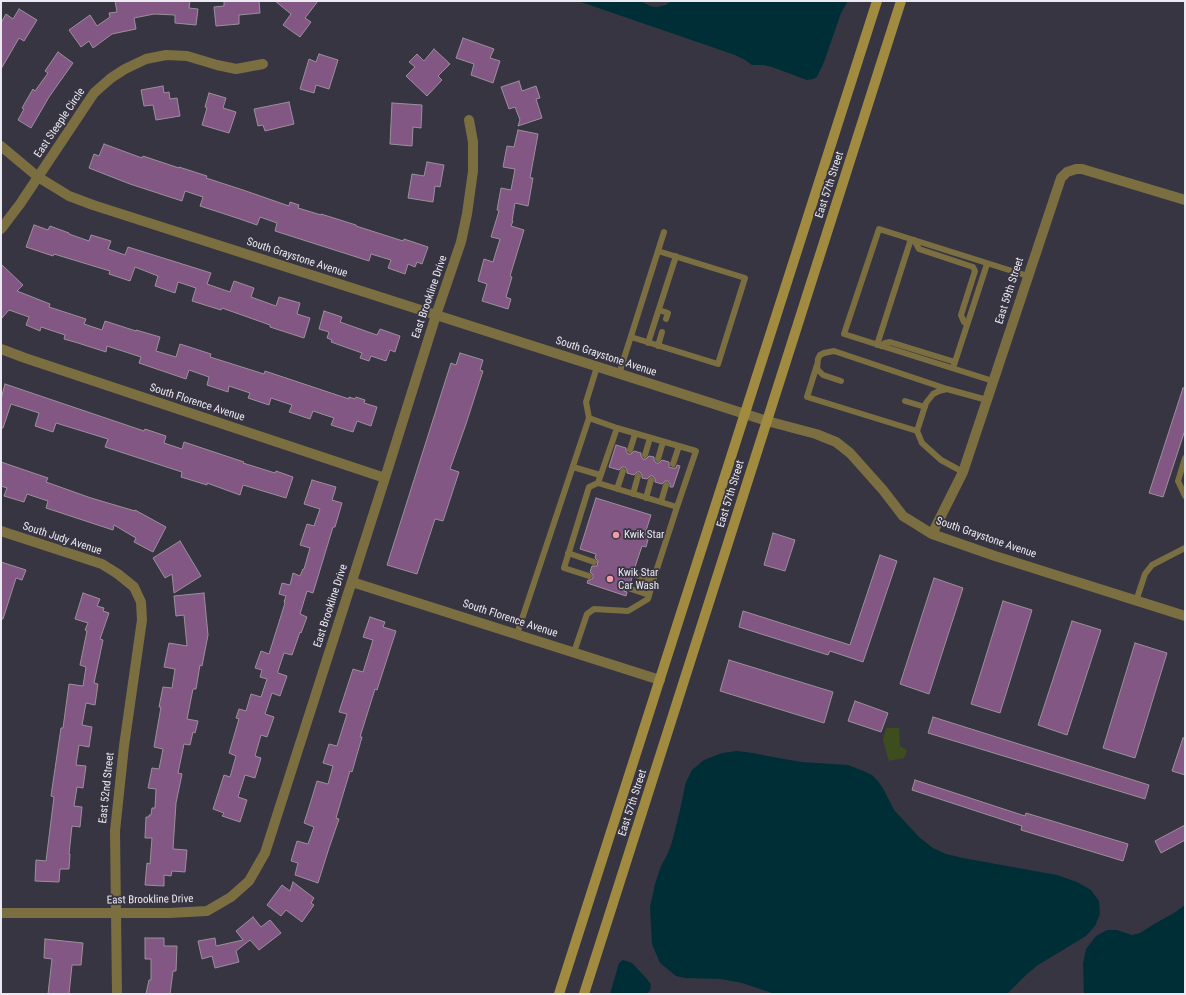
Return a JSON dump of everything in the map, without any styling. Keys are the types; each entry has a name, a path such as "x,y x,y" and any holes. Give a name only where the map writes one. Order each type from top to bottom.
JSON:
{"main road":[{"name":"East 57th Street","path":"560,994 877,1"},
{"name":"East 57th Street","path":"584,994 902,1"}],"street":[{"name":"East Steeple Circle","path":"1,229 20,204 94,92 110,78 124,69 146,59 166,55 187,56 216,65 236,69 263,64"},
{"name":"East Brookline Drive","path":"1,913 169,914 207,911 231,897 250,881 265,853 436,315 461,242 467,214 473,171 473,142 469,120"},
{"name":"South Graystone Avenue","path":"1,146 38,177 70,196 93,205 767,421 816,434 836,442 850,453 903,516 932,534 995,556 1185,616"},
{"name":"East 59th Street","path":"932,534 963,472 1061,178 1067,172 1082,169 1185,200"},
{"name":"South Florence Avenue","path":"1,348 25,358 385,478"},
{"name":"South Judy Avenue","path":"1,531 102,564 118,574 134,587"},
{"name":"South Florence Avenue","path":"352,582 660,680"},
{"name":"East 52nd Street","path":"117,994 115,830 124,746 142,620 141,602 134,587"}],"lane":[{"path":"993,381 954,365 844,334 879,229 1028,276"},
{"path":"619,374 664,232"},
{"path":"912,240 919,249 973,267 975,271 961,315 964,322 967,324"},
{"path":"879,345 912,240"},
{"path":"631,337 718,364 745,278 658,251"},
{"path":"648,343 676,256"},
{"path":"954,365 987,264"},
{"path":"659,310 668,313 666,320"},
{"path":"658,346 662,332"},
{"path":"917,431 807,397 820,355 834,351 947,389 987,400"},
{"path":"817,364 817,369 820,372 828,377 841,381"},
{"path":"517,634 589,418 586,402 597,367"},
{"path":"947,389 933,394 926,403 917,431 922,443 942,460 963,472"},
{"path":"905,402 925,407"},
{"path":"574,652 587,614 594,609 628,611 648,599 696,451 635,434 589,418"},
{"path":"598,483 616,428"},
{"path":"630,450 635,434"},
{"path":"645,455 650,438"},
{"path":"658,459 663,442"},
{"path":"673,464 679,446"},
{"path":"1185,458 1178,481 1185,496"},
{"path":"573,467 600,476"},
{"path":"617,489 623,471"},
{"path":"633,494 638,476"},
{"path":"646,498 651,480"},
{"path":"589,576 564,568 589,487 598,483 677,507"},
{"path":"660,502 666,485"},
{"path":"1136,601 1145,574 1152,565 1185,548"},
{"path":"568,553 594,562"},
{"path":"633,574 653,581"},
{"path":"628,588 649,595"}],"green space":[{"path":"886,728 899,728 900,746 907,750 904,758 889,761 883,740"}],"water":[{"path":"578,1 641,1 650,6 657,7 666,5 671,1 848,1 841,13 824,62 817,77 807,80 772,67 752,65 735,55"},
{"path":"737,751 801,762 848,765 872,775 884,790 894,810 920,838 933,848 946,854 963,858 1057,875 1077,882 1091,890 1099,901 1100,914 1095,926 1086,936 1038,965 1007,994 775,994 742,983 721,979 685,978 676,976 660,963 652,944 650,907 655,884 672,842 686,782 692,770 704,760 722,753"},
{"path":"1185,905 1185,994 1084,994 1083,964 1086,949 1096,936 1107,930 1117,930 1132,935 1140,933"},
{"path":"623,960 632,963 647,979 651,985 647,994 610,994 619,963"}],"building":[{"path":"115,1 190,1 189,8 198,9 196,25 175,23 175,15 154,14 134,18 136,29 112,34 93,48 89,41 81,47 69,30 90,15 97,26 110,17 109,13 117,12"},
{"path":"224,1 259,1 260,13 239,15 239,24 216,26 214,7 224,6"},
{"path":"275,1 318,1 305,18 311,22 300,37 283,25 291,14"},
{"path":"19,9 37,20 24,41 19,38 1,69 1,23 6,14 13,19"},
{"path":"463,38 494,49 490,58 500,61 493,83 471,75 474,64 456,58"},
{"path":"434,49 450,64 438,76 442,80 427,96 406,76 415,67 409,62 417,54 424,61"},
{"path":"58,52 73,63 49,97 31,128 18,120 24,109 22,108 33,89 35,91 48,73 45,71"},
{"path":"319,54 338,60 329,89 316,85 314,93 300,89 309,59 316,62"},
{"path":"519,81 522,91 536,86 540,98 536,99 542,118 518,126 520,120 515,107 509,109 501,87"},
{"path":"163,86 164,93 169,92 170,99 177,98 180,116 156,120 153,105 144,106 141,90"},
{"path":"209,93 226,98 223,108 236,112 229,133 202,125 207,108 205,107"},
{"path":"289,102 294,124 265,131 263,125 258,126 254,109"},
{"path":"392,103 422,105 421,128 413,127 412,146 390,144"},
{"path":"518,130 538,134 530,178 533,178 528,206 515,203 511,226 524,230 510,276 512,277 506,297 511,299 508,309 482,301 487,284 478,281 484,259 493,262 500,239 491,237 499,211 497,210 501,188 511,190 515,169 503,167 507,146 514,147"},
{"path":"104,144 142,158 143,156 207,176 206,178 289,206 290,202 299,205 298,208 403,241 404,239 428,247 422,264 417,262 415,267 408,264 405,274 388,268 391,260 371,254 369,261 275,231 277,223 260,217 257,225 200,206 203,197 185,191 182,201 130,184 89,168 94,154 99,156"},
{"path":"427,162 444,165 440,187 435,186 433,202 408,198 412,174 424,176"},
{"path":"34,225 48,230 50,226 89,241 91,235 111,241 108,249 125,255 128,247 211,273 207,284 230,292 234,281 254,288 251,297 276,306 279,297 300,303 297,314 310,318 304,338 270,327 270,325 222,308 221,310 192,301 196,288 178,282 175,293 155,286 158,276 135,267 130,281 109,274 110,271 54,254 53,256 26,247"},
{"path":"1,264 23,285 17,291 50,304 49,307 86,319 84,324 102,330 105,321 160,337 156,351 176,357 180,344 211,354 210,357 264,374 265,371 349,399 349,397 355,399 356,397 365,400 364,403 377,407 371,426 357,421 353,432 331,425 334,418 313,411 310,419 289,412 292,405 271,398 269,405 248,398 250,393 229,386 228,392 207,385 209,377 189,370 186,379 139,363 141,357 107,346 106,352 64,339 65,335 41,327 40,331 26,325 29,317 9,310 1,319"},
{"path":"324,311 342,317 340,322 377,335 380,329 400,336 395,352 390,350 386,361 371,356 369,361 360,358 362,353 331,342 332,340 327,338 329,332 319,329"},
{"path":"460,353 483,360 480,370 483,371 450,469 459,472 443,521 435,519 417,574 387,565 451,363 456,365"},
{"path":"5,384 144,431 145,429 166,436 164,443 182,449 184,442 244,462 243,463 293,477 286,498 243,485 240,495 207,483 207,485 181,477 182,472 105,447 108,439 56,423 53,432 35,426 39,413 11,404 3,428 1,428 1,399"},
{"path":"1183,388 1185,388 1185,430 1163,497 1149,493"},
{"path":"616,445 626,448 628,454 631,454 634,451 641,453 643,459 646,459 649,456 654,457 656,463 659,463 662,460 669,462 669,467 672,468 676,468 677,465 680,466 673,487 670,487 668,481 665,481 662,484 655,482 653,476 650,476 647,479 642,478 640,472 637,472 634,475 627,473 625,467 622,467 619,470 609,467"},
{"path":"1,462 48,478 46,482 91,498 135,510 166,527 153,552 134,542 136,538 114,525 113,530 46,508 48,501 27,494 24,502 4,496 7,488 1,486"},
{"path":"312,480 336,487 332,500 342,503 335,527 333,527 313,593 307,591 300,614 307,617 301,633 300,632 292,655 284,653 278,671 278,673 287,676 280,696 272,693 265,714 274,717 267,737 261,735 255,756 261,758 255,778 245,775 238,797 247,800 240,822 222,816 224,813 213,809 224,775 230,777 236,756 229,753 239,719 236,718 239,709 246,711 251,694 261,697 267,679 260,677 262,670 255,668 261,651 269,654 285,603 286,596 279,594 282,583 290,585 293,573 300,576 304,569 310,548 300,545 307,524 314,526 320,509 304,504"},
{"name":"Kwik Star","path":"596,498 651,515 645,534 649,536 646,547 642,546 634,570 629,572 629,575 632,578 630,584 627,584 624,587 624,591 627,592 626,596 587,583 588,580 593,578 593,575 590,572 592,566 597,566 598,561 595,558 596,554 580,549"},
{"path":"773,533 795,540 785,571 764,565"},
{"path":"180,541 201,576 174,593 172,574 165,578 153,558"},
{"path":"880,555 897,561 863,662 830,651 828,655 739,627 743,611 850,645"},
{"path":"1,562 26,570 22,580 16,578 3,619 1,619"},
{"path":"934,578 963,588 929,694 900,684"},
{"path":"83,593 100,599 97,606 104,608 103,611 109,613 100,639 103,640 94,683 98,684 95,705 86,703 82,725 92,727 89,747 79,745 76,765 86,766 83,788 77,787 74,806 82,807 80,827 72,826 69,869 60,869 59,882 35,881 36,860 46,861 54,797 51,796 69,684 83,686 86,667 80,665 87,631 85,630 88,623 75,619"},
{"path":"204,593 208,635 202,666 200,665 196,689 193,689 187,719 198,721 195,733 193,732 190,745 184,744 178,773 182,774 176,803 173,849 187,850 185,872 172,871 171,876 164,875 164,886 145,885 147,863 150,864 152,838 145,838 146,817 151,815 152,808 155,808 156,789 148,788 152,768 159,769 163,749 154,747 161,707 159,707 163,687 172,688 175,669 164,667 169,643 187,646 184,615 176,616 174,596"},
{"path":"1003,601 1032,610 1000,713 971,704"},
{"path":"370,617 385,622 383,627 396,631 377,690 375,689 360,737 362,737 352,772 350,771 336,818 339,819 318,883 295,875 298,863 291,861 297,841 308,844 314,827 304,823 317,781 328,784 333,766 323,763 329,744 337,746 347,714 339,712 353,669 363,672 373,640 363,637"},
{"path":"1072,621 1101,630 1067,735 1038,725"},
{"path":"1135,643 1167,653 1135,758 1103,748"},
{"path":"729,660 833,692 824,723 720,691"},
{"path":"855,701 888,713 881,732 848,721"},
{"path":"933,717 1149,785 1145,799 928,733"},
{"path":"1183,738 1185,738 1185,775 1172,771"},
{"path":"915,780 1025,816 1026,813 1128,844 1123,861 1021,830 1022,826 912,790"},
{"path":"1185,825 1185,840 1161,853 1155,841"},
{"path":"293,882 314,898 311,903 314,905 302,922 286,910 281,916 267,905 282,885 290,891"},
{"path":"253,917 261,927 270,920 281,933 259,950 250,940 236,951 239,962 215,968 212,956 202,959 198,941 215,938 216,946 243,940 236,931"},
{"path":"145,938 164,938 164,946 177,946 176,971 173,971 170,994 146,994 149,980 151,980 151,959 145,959"},
{"path":"45,939 83,943 81,965 72,965 69,994 48,994 52,959 44,958"}],"place":[{"name":"Kwik Star","path":"616,535"},
{"name":"Kwik Star Car Wash","path":"610,579"}]}
